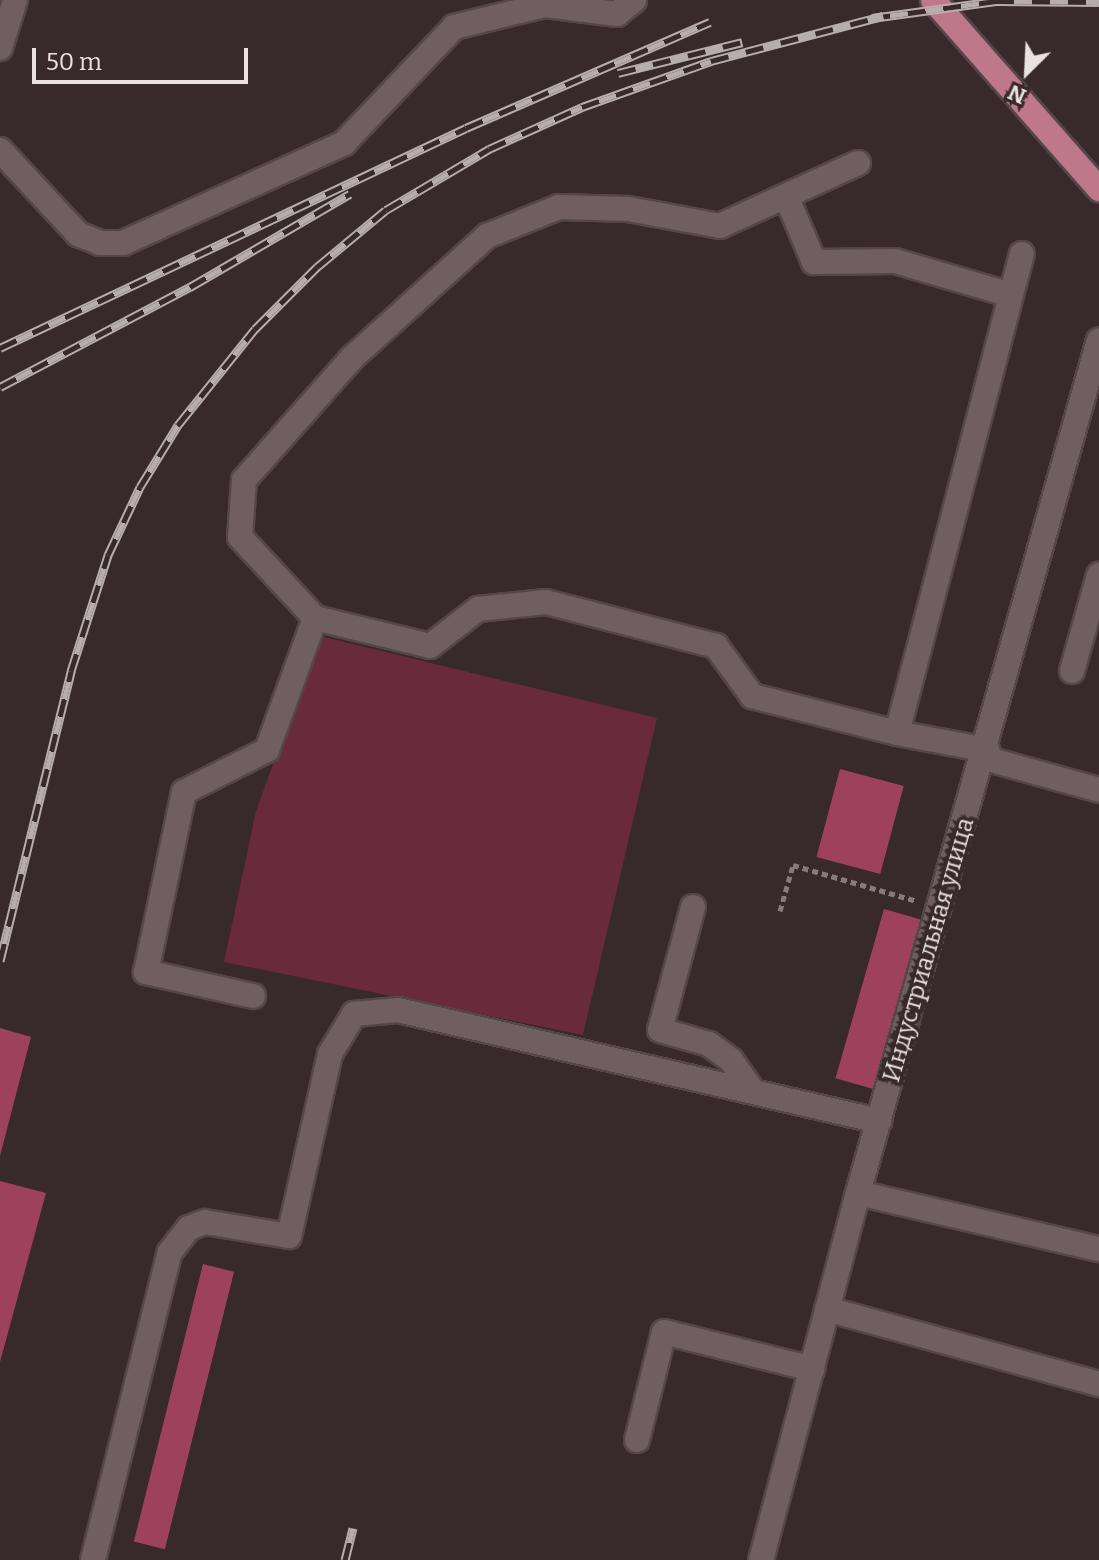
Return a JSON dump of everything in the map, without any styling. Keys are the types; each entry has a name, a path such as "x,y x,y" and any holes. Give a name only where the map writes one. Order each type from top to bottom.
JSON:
{"main road":[{"path":"933,0 1099,189"}],"street":[{"path":"0,48 15,0"},
{"path":"0,150 78,234 100,243 123,243 344,143 454,27 545,5 617,14 634,0"},
{"path":"858,163 720,226 628,209 559,207 487,236 352,358 244,480 240,537 315,618 430,646 478,609 546,602 716,646 752,696 986,754 1099,790"},
{"path":"786,196 814,262 895,261 1011,295"},
{"path":"897,733 1022,254"},
{"name":"Индустриальная улица","path":"761,1560 858,1193 986,754 1095,368 1099,340"},
{"path":"1072,671 1099,575"},
{"path":"253,996 146,972 184,792 267,750 315,618"},
{"path":"693,907 660,1030 709,1044 731,1060 752,1090"},
{"path":"93,1560 170,1252 189,1228 205,1222 289,1236 330,1054 354,1014 398,1010 879,1121"},
{"path":"858,1193 1099,1249"},
{"path":"827,1309 1099,1384"},
{"path":"637,1440 664,1332 812,1369"}],"path":[{"path":"780,911 793,865 941,908"}],"shaded area":[{"path":"320,636 657,718 583,1035 224,962 256,811"},
{"path":"840,769 904,786 880,874 816,857"},
{"path":"884,909 925,921 877,1090 835,1078"},
{"path":"0,1028 31,1037 0,1156"},
{"path":"0,1181 46,1193 0,1362"},
{"path":"203,1264 234,1272 165,1549 134,1542"}],"railway":[{"path":"872,18 996,1 1099,2"},
{"path":"0,961 71,671 108,555 140,487 178,425 255,329 317,267 386,210 489,149 582,107 711,61 883,16"},
{"path":"0,348 466,128 710,22"},
{"path":"618,73 742,42"},
{"path":"0,387 190,287 350,194"},
{"path":"345,1560 353,1528"}]}
